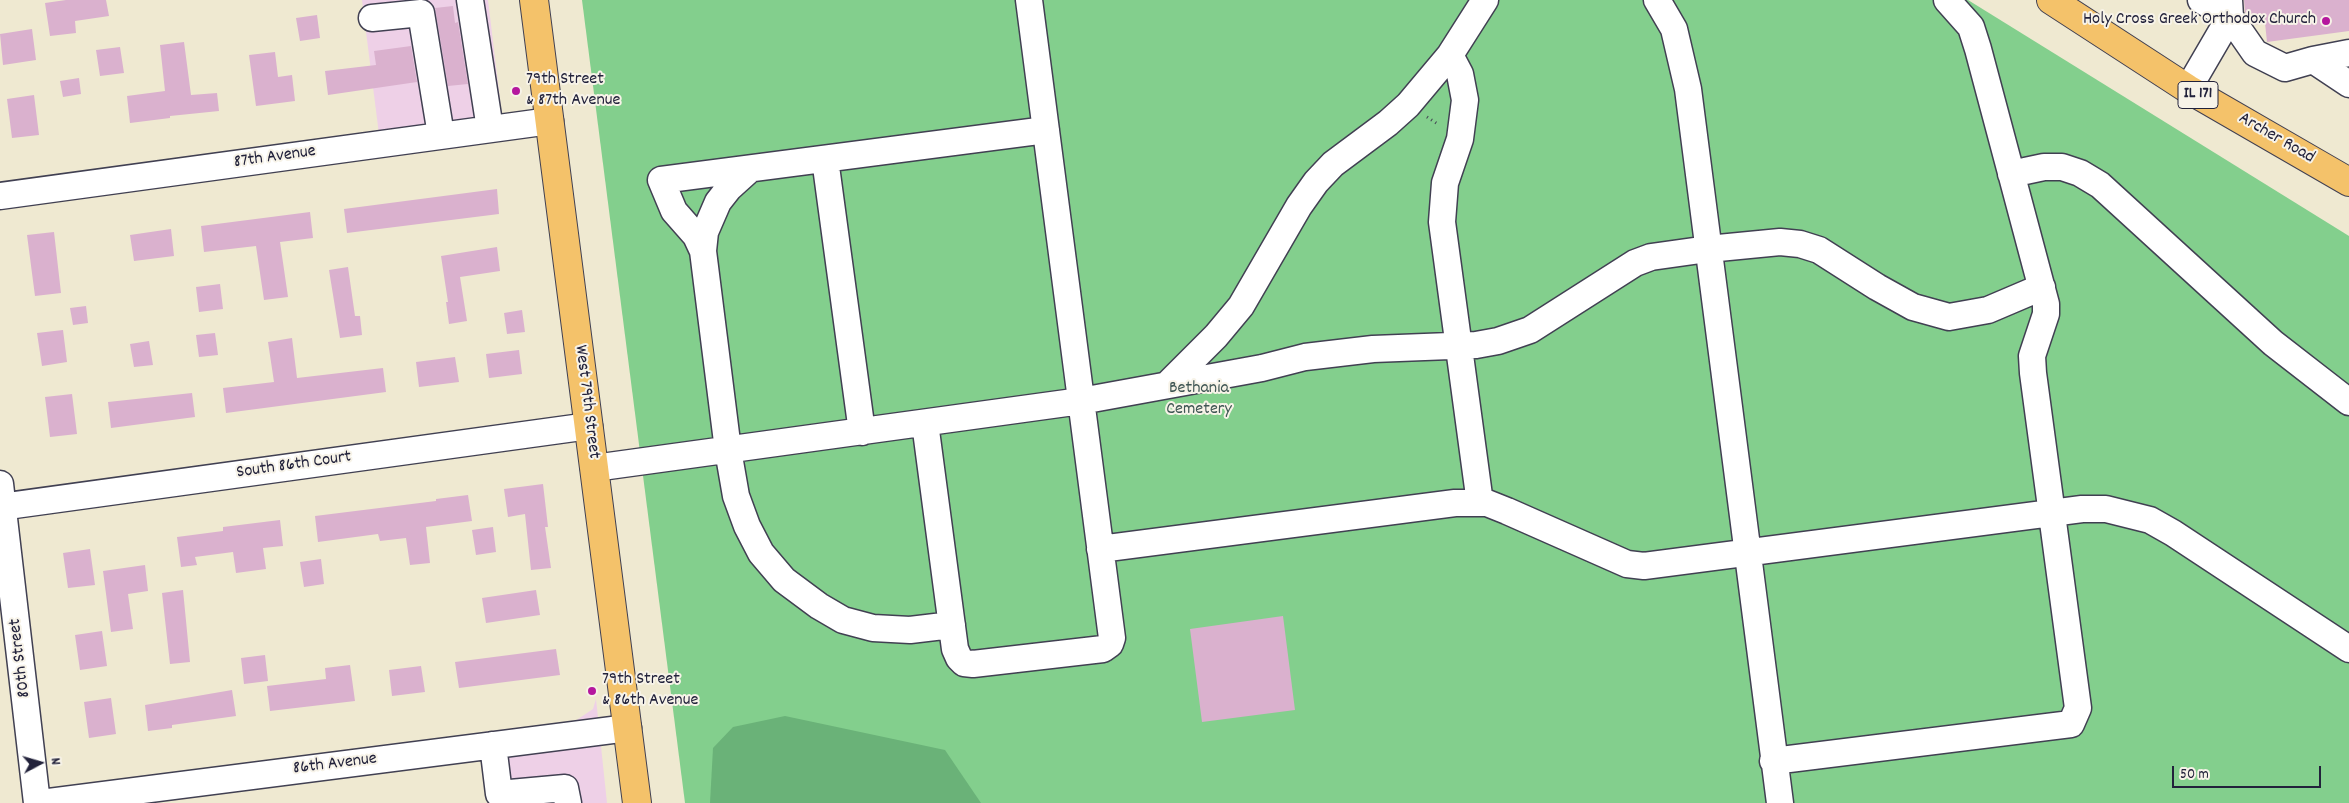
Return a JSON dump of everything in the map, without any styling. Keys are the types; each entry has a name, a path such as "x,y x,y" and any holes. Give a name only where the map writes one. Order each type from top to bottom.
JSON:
{"main road":[{"name":"West 79th Street","path":"534,0 637,803"},
{"name":"Archer Road","path":"2051,0 2188,89 2349,182"}],"street":[{"path":"470,0 490,129"},
{"path":"925,423 955,650 958,658 964,663 972,664 1103,649 1110,644 1112,638 1029,0"},
{"path":"1168,384 1216,336 1241,306 1299,206 1316,182 1333,164 1388,123 1408,105 1450,55 1485,0"},
{"path":"1657,0 1674,29 1683,62 1780,803"},
{"path":"1774,761 2071,724 2078,708 2051,514 2032,356 2046,314 2046,304 1970,27 1947,0"},
{"path":"2201,0 2229,8 2254,53 2285,68 2349,53"},
{"path":"2188,89 2229,8"},
{"path":"372,18 421,13 441,136"},
{"path":"1450,55 1460,74 1465,100 1460,139 1445,183 1442,222 1480,503"},
{"path":"2313,60 2349,84"},
{"name":"87th Avenue","path":"0,196 550,120"},
{"path":"703,251 696,236 674,210 661,180 1046,130"},
{"path":"825,159 862,432"},
{"path":"2011,174 2044,167 2062,167 2080,173 2100,186 2273,342 2349,402"},
{"path":"750,169 729,188 718,202 705,232 703,251 728,450 736,496 747,526 761,554 784,580 819,606 843,620 873,628 910,630 952,625"},
{"path":"594,468 1081,401 1341,352 1498,341 1530,330 1620,271 1643,260 1708,249 1780,242 1800,244 1819,250 1877,287 1913,307 1949,317 1988,310 2042,287"},
{"name":"South 86th Court","path":"1,499 589,426"},
{"name":"80th Street","path":"1,499 37,803"},
{"path":"1100,549 1455,503 1487,503 1627,564 1644,566 2082,509 2106,509 2150,520 2174,533 2349,649"},
{"name":"86th Avenue","path":"41,803 628,728"},
{"path":"493,745 499,794 566,788 568,803"}],"path":[{"path":"1408,105 1460,139"}],"shaded area":[{"path":"362,0 488,0 505,141 382,158"},
{"path":"596,699 607,803 491,803 483,732 575,721 593,709"}],"green space":[{"name":"Bethania Cemetery","path":"582,0 1968,0 2349,236 2349,803 685,803"},
{"path":"785,716 945,750 981,803 710,803 713,748 733,727"}],"building":[{"path":"66,0 106,0 109,16 75,21 76,33 50,36 45,3"},
{"name":"Holy Cross Greek Orthodox Church","path":"2244,0 2349,0 2349,31 2267,42 2265,23 2254,25 2245,12"},
{"path":"453,6 455,23 458,22 468,84 448,86 435,8"},
{"path":"317,15 320,38 300,41 296,18"},
{"path":"32,29 36,60 3,65 0,34"},
{"path":"184,42 191,95 217,93 219,111 170,116 170,118 130,123 127,96 165,91 160,45"},
{"path":"411,46 417,82 328,95 325,71 376,65 374,51"},
{"path":"120,47 124,73 100,76 96,50"},
{"path":"275,52 278,77 292,75 295,101 256,106 249,55"},
{"path":"79,78 81,94 63,97 60,81"},
{"path":"34,95 39,135 12,138 7,99"},
{"path":"497,189 499,214 347,233 344,209"},
{"path":"310,212 313,238 280,242 288,297 264,300 256,246 204,252 201,226"},
{"path":"171,229 174,256 134,261 130,235"},
{"path":"54,232 61,293 35,296 27,235"},
{"path":"497,247 500,271 460,277 467,321 449,324 446,302 448,302 441,256"},
{"path":"348,267 355,316 360,316 362,335 340,338 329,270"},
{"path":"220,284 223,309 199,312 196,287"},
{"path":"86,306 88,323 73,325 70,308"},
{"path":"522,310 525,332 507,334 504,313"},
{"path":"63,330 67,362 42,366 37,333"},
{"path":"215,333 218,355 199,357 196,335"},
{"path":"292,338 297,378 383,368 386,392 226,413 223,388 274,382 268,342"},
{"path":"149,341 153,365 134,367 130,344"},
{"path":"519,350 522,374 489,378 486,354"},
{"path":"455,357 459,382 419,387 416,362"},
{"path":"192,393 195,417 111,428 108,402"},
{"path":"72,394 77,434 50,437 45,397"},
{"path":"543,484 548,527 545,527 551,568 531,570 525,514 508,517 504,489"},
{"path":"468,495 472,521 426,527 430,563 410,565 406,538 380,541 378,534 318,542 315,516 436,501 436,499"},
{"path":"280,520 283,546 263,548 266,569 236,573 233,552 195,557 197,565 181,567 177,537 223,531 223,527"},
{"path":"493,527 496,552 476,555 472,530"},
{"path":"90,549 95,585 68,588 63,553"},
{"path":"321,559 324,584 304,587 300,562"},
{"path":"145,565 148,591 128,594 133,629 111,632 103,571"},
{"path":"183,590 190,662 170,664 162,593"},
{"path":"536,590 540,615 486,623 482,598"},
{"path":"1283,616 1295,710 1202,722 1190,629"},
{"path":"102,631 107,666 80,670 75,635"},
{"path":"556,649 560,675 459,688 455,662"},
{"path":"265,655 268,681 244,684 241,658"},
{"path":"350,665 355,701 270,711 267,686 326,679 325,668"},
{"path":"421,666 425,692 392,696 389,670"},
{"path":"232,690 236,716 172,725 172,728 148,731 145,705"},
{"path":"111,698 116,734 89,738 84,702"}],"place":[{"name":"Holy Cross Greek Orthodox Church","path":"2326,21"},
{"name":"79th Street & 87th Avenue","path":"516,91"},
{"name":"79th Street & 86th Avenue","path":"592,691"}]}
